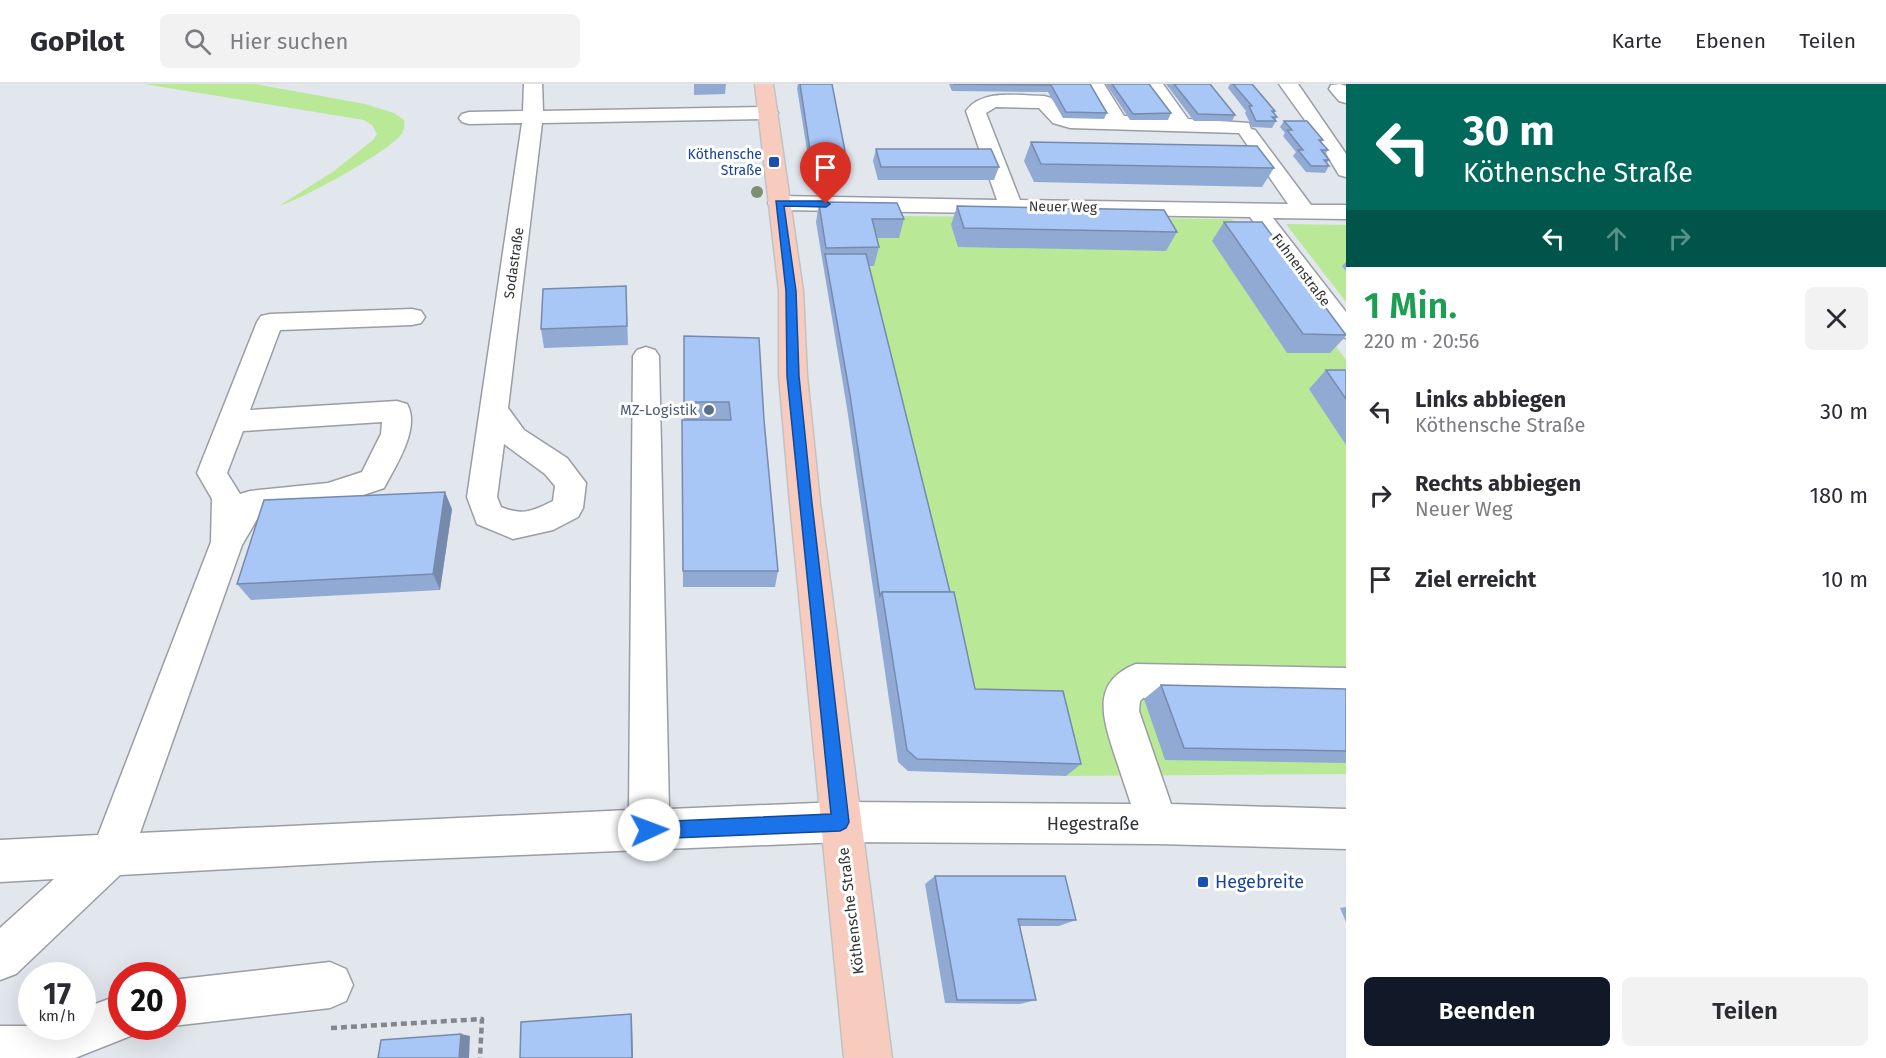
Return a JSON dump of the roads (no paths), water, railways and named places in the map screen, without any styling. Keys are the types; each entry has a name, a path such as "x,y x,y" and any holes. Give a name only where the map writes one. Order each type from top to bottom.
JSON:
{"main road":[{"name":"Köthensche Straße","path":"764,84 791,291 793,376 805,503 868,1058"}],"street":[{"name":"Sodastraße","path":"494,410 533,117 533,84"},
{"path":"1154,84 1181,123"},
{"path":"1288,84 1321,129 1346,171"},
{"path":"1097,87 1116,122"},
{"path":"1011,207 976,111 992,101 1044,102 1060,119 1070,122 1181,123 1242,127"},
{"path":"1228,108 1306,213"},
{"path":"469,118 768,113"},
{"name":"Neuer Weg","path":"779,203 1346,212"},
{"name":"Fuhnenstraße","path":"1256,209 1342,319"},
{"path":"227,543 227,499 212,473 270,322 412,317"},
{"path":"645,356 649,830"},
{"path":"0,958 111,855 227,543 250,503 328,495 373,480 395,434 397,411 232,420"},
{"path":"1158,824 1121,717 1120,699 1128,687 1136,681 1346,685"},
{"name":"Hegestraße","path":"0,861 376,841 840,822 1158,824 1346,829"},
{"path":"186,1001 330,985"},
{"path":"0,1050 40,1048 108,1022"}],"place":[{"name":"Köthensche Straße","path":"774,162"},
{"name":"MZ-Logistik","path":"709,410"},
{"name":"Hegebreite","path":"1203,882"}]}
